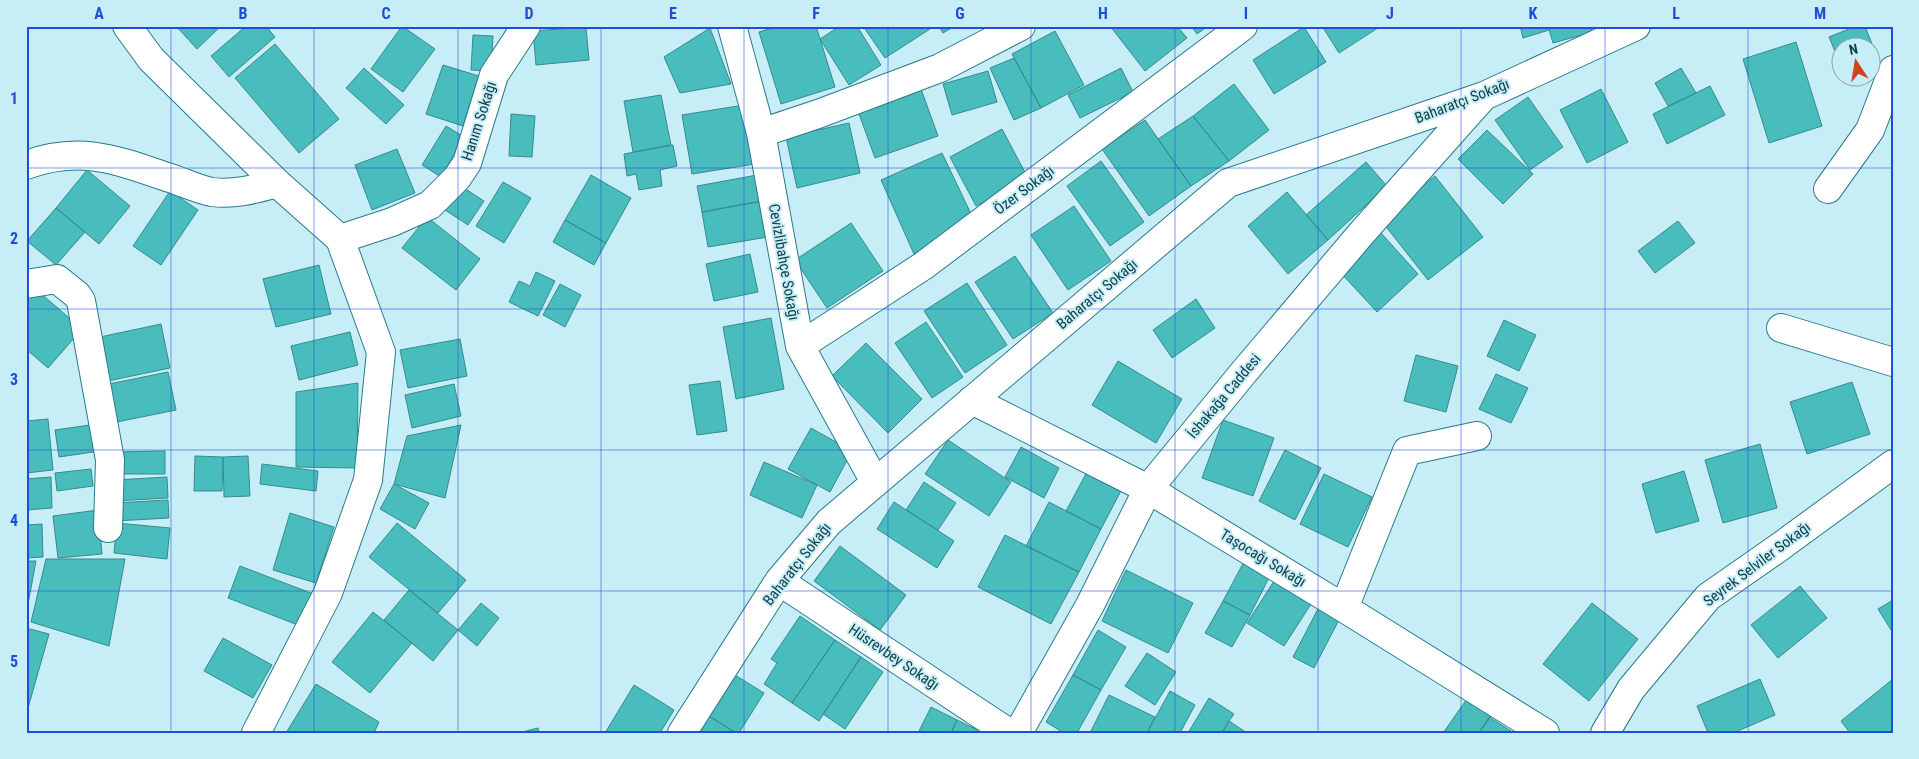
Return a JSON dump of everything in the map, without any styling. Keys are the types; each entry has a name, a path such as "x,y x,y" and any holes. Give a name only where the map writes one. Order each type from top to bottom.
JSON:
{"street":[{"path":"127,26 151,59 276,183 340,239 381,352 368,480 328,593 256,733"},
{"name":"Hanım Sokağı","path":"340,239 392,222 430,205 457,178 467,163 494,75 526,26"},
{"name":"Cevizlibahçe Sokağı","path":"732,26 760,133 800,346 875,482"},
{"path":"760,133 818,114 940,68 1021,26"},
{"name":"Özer Sokağı","path":"800,346 923,266 1243,26"},
{"name":"Baharatçı Sokağı","path":"682,733 780,581 829,522 1228,184 1484,96 1636,26"},
{"path":"1828,189 1870,130 1893,70"},
{"name":"İshakağa Caddesi","path":"1018,733 1090,605 1148,489 1360,235 1484,96"},
{"path":"26,166 62,156 86,155 110,158 212,192 233,193 250,191 276,183"},
{"path":"26,284 57,279 77,295 81,301 110,460 108,528"},
{"path":"1781,328 1893,362"},
{"name":"Taşocağı Sokağı","path":"972,400 1148,489 1344,608 1544,733"},
{"path":"1344,608 1407,451 1477,436"},
{"name":"Seyrek Selviler Sokağı","path":"1605,733 1631,689 1708,597 1893,464"},
{"name":"Hüsrevbey Sokağı","path":"780,581 1009,733"}],"building":[{"path":"176,26 221,26 197,49"},
{"path":"246,26 266,26 275,37 229,77 211,56"},
{"path":"402,26 435,49 403,92 371,69"},
{"path":"779,26 816,26 835,87 781,104 759,32"},
{"path":"840,26 857,26 881,65 849,85 820,39"},
{"path":"863,26 928,26 930,29 885,58"},
{"path":"939,26 955,26 943,33"},
{"path":"1110,26 1177,26 1187,38 1145,71"},
{"path":"1191,26 1208,26 1197,34"},
{"path":"1322,26 1381,26 1339,53"},
{"path":"1520,26 1548,26 1549,30 1523,38"},
{"path":"1548,26 1591,26 1592,32 1553,43"},
{"path":"1856,26 1865,26 1870,38 1832,38 1832,44 1829,37"},
{"path":"586,27 589,60 536,65 533,31"},
{"path":"1304,27 1326,62 1274,94 1253,60"},
{"path":"710,28 731,84 680,93 664,57"},
{"path":"1055,31 1084,85 1041,108 1012,54"},
{"path":"473,35 493,36 491,71 471,70"},
{"path":"1796,42 1822,126 1769,143 1743,59"},
{"path":"275,44 339,119 299,153 235,78"},
{"path":"1014,58 1041,108 1014,120 990,68"},
{"path":"443,65 479,76 463,126 426,114"},
{"path":"364,68 404,105 386,124 346,88"},
{"path":"1121,68 1133,92 1080,118 1068,95"},
{"path":"1681,68 1696,93 1668,106 1655,83"},
{"path":"988,71 997,102 952,115 943,84"},
{"path":"1234,84 1269,130 1229,161 1193,116"},
{"path":"1710,86 1725,115 1667,144 1653,114"},
{"path":"921,89 938,136 875,158 858,111"},
{"path":"1601,89 1628,142 1587,163 1560,110"},
{"path":"661,95 671,145 633,152 624,101"},
{"path":"1528,97 1563,147 1530,170 1495,120"},
{"path":"744,105 755,164 692,174 682,115"},
{"path":"511,114 535,116 532,157 509,156"},
{"path":"1193,116 1229,161 1191,186 1158,139"},
{"path":"1145,120 1191,186 1149,216 1102,149"},
{"path":"849,123 860,173 797,188 786,137"},
{"path":"446,126 464,137 441,177 422,165"},
{"path":"1002,129 1028,178 976,206 950,157"},
{"path":"1487,130 1533,174 1503,204 1458,159"},
{"path":"673,145 677,166 660,170 662,186 639,190 636,174 627,176 624,154"},
{"path":"397,149 415,193 372,210 355,165"},
{"path":"942,153 972,216 914,254 881,180"},
{"path":"1101,161 1144,222 1110,246 1067,186"},
{"path":"1366,162 1387,186 1328,240 1306,215"},
{"path":"87,170 130,206 99,244 56,208"},
{"path":"591,175 631,198 606,243 565,220"},
{"path":"757,175 762,201 702,212 697,186"},
{"path":"1435,176 1483,237 1428,280 1380,219"},
{"path":"503,182 531,198 504,243 476,226"},
{"path":"458,184 484,201 468,225 442,208"},
{"path":"170,191 198,210 161,265 133,246"},
{"path":"1287,192 1328,240 1288,274 1248,226"},
{"path":"762,201 768,237 708,247 702,212"},
{"path":"1074,206 1111,261 1068,290 1031,235"},
{"path":"56,208 85,232 56,265 27,241"},
{"path":"427,217 480,259 456,290 402,248"},
{"path":"565,220 606,243 594,265 553,242"},
{"path":"1678,221 1695,243 1655,273 1638,251"},
{"path":"851,223 883,271 827,308 795,260"},
{"path":"1381,233 1418,274 1377,312 1339,271"},
{"path":"750,254 758,292 714,301 706,264"},
{"path":"1015,256 1053,313 1013,339 975,282"},
{"path":"319,265 331,314 276,327 263,279"},
{"path":"536,272 555,281 538,316 509,302 519,281 530,286"},
{"path":"967,283 1007,345 965,373 924,311"},
{"path":"560,284 581,295 565,327 543,315"},
{"path":"38,291 82,329 48,368 26,349 26,304"},
{"path":"1196,299 1215,328 1172,358 1153,330"},
{"path":"771,318 784,389 736,399 723,327"},
{"path":"1504,320 1536,335 1519,371 1487,356"},
{"path":"926,322 963,377 932,398 895,343"},
{"path":"161,324 170,368 108,381 100,337"},
{"path":"350,332 358,365 299,380 291,346"},
{"path":"460,339 467,376 408,388 400,350"},
{"path":"866,343 922,399 888,433 832,376"},
{"path":"1416,355 1458,366 1446,412 1404,401"},
{"path":"1118,361 1182,399 1156,443 1092,405"},
{"path":"168,372 176,410 112,423 104,385"},
{"path":"1496,374 1528,388 1511,423 1479,409"},
{"path":"720,381 727,431 697,435 689,385"},
{"path":"1852,382 1870,434 1807,454 1790,402"},
{"path":"358,383 357,468 296,467 296,392"},
{"path":"454,384 461,416 412,428 405,395"},
{"path":"48,419 53,470 26,473 26,421"},
{"path":"1223,420 1274,438 1253,496 1202,478"},
{"path":"97,424 100,451 59,457 55,430"},
{"path":"461,425 445,498 394,484 407,436"},
{"path":"811,428 852,451 830,492 788,469"},
{"path":"948,440 1011,482 989,516 925,474"},
{"path":"1760,444 1777,508 1723,523 1705,460"},
{"path":"1021,447 1059,468 1044,498 1005,477"},
{"path":"1285,450 1321,468 1295,520 1259,501"},
{"path":"165,451 165,474 114,474 114,452"},
{"path":"195,456 223,457 222,491 194,491"},
{"path":"248,456 250,496 224,497 223,457"},
{"path":"764,462 817,485 802,518 750,495"},
{"path":"262,464 318,471 316,491 260,484"},
{"path":"91,469 93,486 57,491 55,473"},
{"path":"1088,470 1123,487 1101,529 1066,511"},
{"path":"1684,471 1699,521 1656,533 1642,484"},
{"path":"1324,474 1372,497 1348,547 1300,524"},
{"path":"51,477 52,508 26,510 26,479"},
{"path":"167,477 168,498 115,501 114,480"},
{"path":"924,482 956,503 938,530 906,510"},
{"path":"394,484 429,503 415,529 380,509"},
{"path":"168,500 169,518 115,521 114,503"},
{"path":"894,502 954,541 937,568 877,529"},
{"path":"1049,502 1101,529 1079,572 1026,546"},
{"path":"98,510 102,554 58,558 53,516"},
{"path":"290,513 334,527 316,583 273,570"},
{"path":"117,523 170,528 167,559 114,553"},
{"path":"397,523 466,580 438,613 369,557"},
{"path":"42,524 43,557 26,558 26,525"},
{"path":"1005,535 1079,572 1051,624 978,587"},
{"path":"840,546 906,595 880,630 814,581"},
{"path":"1247,556 1273,570 1250,615 1223,601"},
{"path":"46,559 125,559 109,646 31,622"},
{"path":"26,561 36,561 26,615"},
{"path":"240,566 316,595 303,627 228,598"},
{"path":"1126,570 1193,603 1168,653 1102,621"},
{"path":"1276,578 1313,601 1284,646 1247,623"},
{"path":"1800,586 1827,618 1778,658 1751,625"},
{"path":"409,590 458,630 433,661 384,620"},
{"path":"1893,600 1893,633 1878,609"},
{"path":"1223,601 1250,615 1232,647 1205,633"},
{"path":"481,603 499,618 477,646 458,630"},
{"path":"1592,603 1638,639 1589,701 1543,664"},
{"path":"1320,605 1341,616 1314,668 1293,657"},
{"path":"373,612 412,643 370,693 332,662"},
{"path":"800,616 835,640 792,703 764,684 777,663 771,659"},
{"path":"26,628 49,634 26,715"},
{"path":"1098,630 1126,647 1101,690 1073,675"},
{"path":"223,638 272,665 253,698 204,671"},
{"path":"835,640 861,657 819,721 792,703"},
{"path":"1147,653 1176,672 1155,705 1125,686"},
{"path":"861,657 883,672 845,729 823,714"},
{"path":"727,670 764,693 739,733 736,733 701,711"},
{"path":"1073,675 1101,690 1077,733 1064,733 1046,722"},
{"path":"1760,679 1775,715 1733,733 1708,733 1697,706"},
{"path":"1893,679 1893,733 1850,733 1841,721"},
{"path":"316,684 379,722 374,733 286,733"},
{"path":"634,685 674,710 660,733 605,733"},
{"path":"1170,691 1195,705 1180,733 1147,733"},
{"path":"1109,695 1155,717 1147,733 1090,733"},
{"path":"1469,696 1494,712 1479,733 1443,733"},
{"path":"1209,698 1234,714 1222,733 1188,733"},
{"path":"931,707 957,720 951,733 918,733"},
{"path":"701,711 736,733 687,733"},
{"path":"1489,717 1514,733 1479,733"},
{"path":"957,720 984,733 951,733"},
{"path":"1229,721 1247,733 1222,733"},
{"path":"538,728 539,733 518,733"}]}
